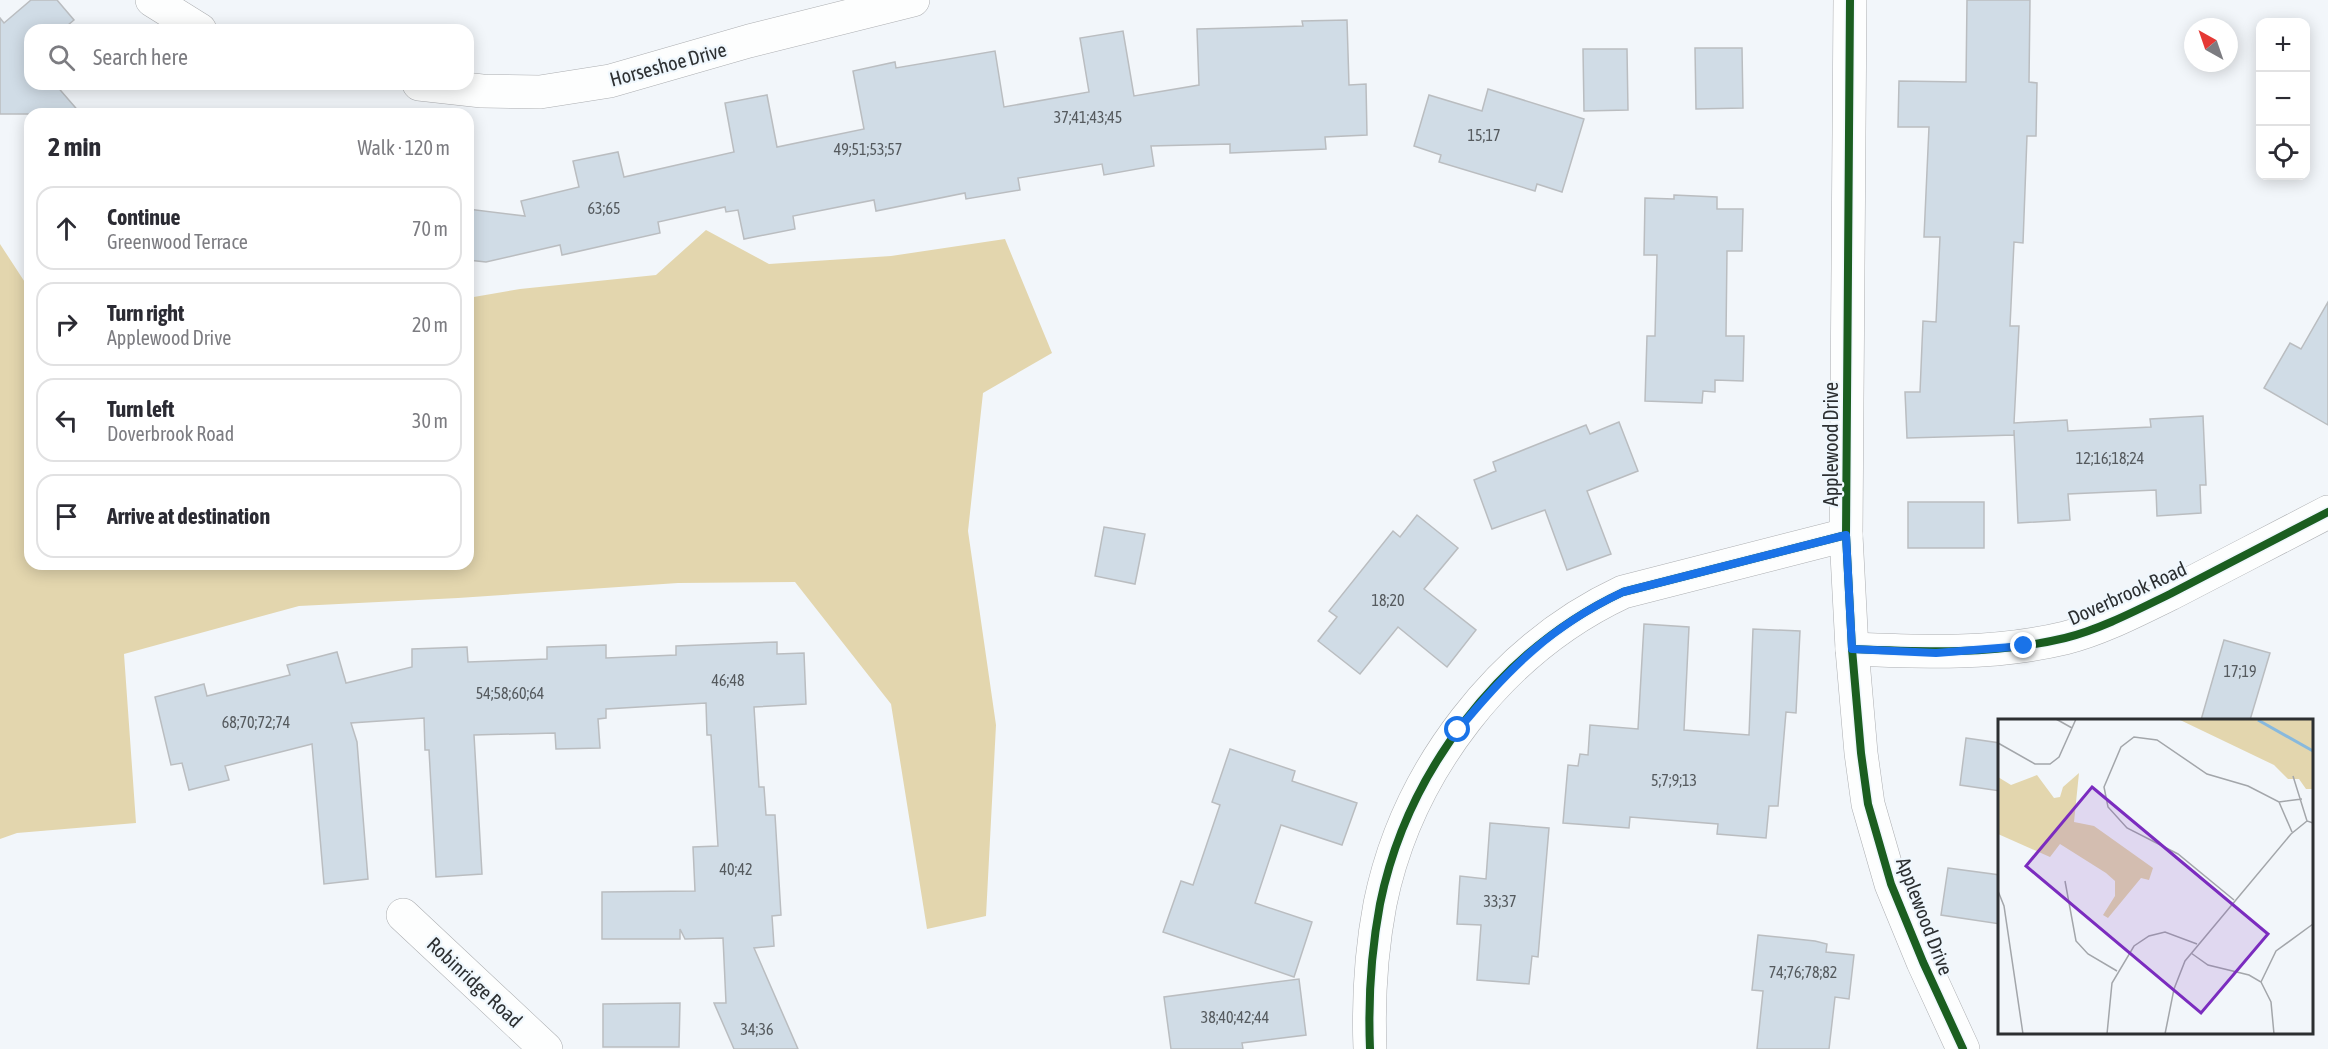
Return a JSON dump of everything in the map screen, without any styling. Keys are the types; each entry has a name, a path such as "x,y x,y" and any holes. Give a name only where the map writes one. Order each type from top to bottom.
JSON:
{"street":[{"path":"152,0 190,24"},
{"name":"Horseshoe Drive","path":"473,90 540,92 610,81 749,41 913,0"},
{"name":"Applewood Drive","path":"1850,0 1846,535 1852,649 1861,753 1868,804 1892,884 1923,962 1963,1049"},
{"name":"Doverbrook Road","path":"1852,649 1908,652 1980,651 2067,638 2150,604 2328,512"},
{"path":"1370,1049 1371,967 1381,903 1390,867 1418,796 1437,763 1458,730 1500,680 1540,643 1566,624 1594,606 1623,592 1846,535"},
{"name":"Robinridge Road","path":"403,915 546,1049"}],"shaded area":[{"path":"706,230 769,264 891,256 1005,239 1052,353 983,393 968,531 996,725 986,916 927,929 891,704 795,582 678,583 299,606 124,654 136,823 17,833 0,839 0,244 24,281 24,570 474,570 474,297 520,289 656,275"}],"building":[{"path":"31,0 57,0 74,20 69,24 24,24 24,90 60,90 76,108 24,108 24,114 0,114 0,18 4,23"},
{"path":"1967,0 2030,0 2029,82 2037,83 2036,136 2027,136 2023,243 2014,242 2010,326 2019,326 2014,423 2067,420 2068,431 2151,427 2150,419 2203,416 2206,485 2200,485 2201,513 2157,516 2156,490 2068,494 2070,520 2018,523 2014,430 2014,435 1907,438 1905,392 1920,392 1923,321 1936,322 1940,237 1924,237 1929,127 1898,127 1899,81 1966,82"},
{"path":"1347,20 1349,85 1366,84 1367,135 1325,137 1326,149 1230,153 1230,144 1151,146 1154,166 1104,175 1102,164 1018,178 1020,190 966,199 965,193 876,211 874,200 793,216 795,229 744,239 738,210 726,212 725,207 658,222 660,233 562,255 560,245 486,262 474,261 474,210 525,216 521,201 579,187 573,161 618,152 624,177 734,152 725,103 767,95 777,147 864,129 853,71 895,62 896,68 995,51 1004,107 1089,92 1080,38 1123,31 1134,96 1199,85 1197,29 1303,26 1302,21"},
{"path":"1695,48 1742,48 1743,108 1696,109"},
{"path":"1583,49 1627,49 1628,110 1584,111"},
{"path":"1488,89 1584,119 1562,192 1537,184 1535,191 1439,162 1441,155 1414,146 1429,95 1482,111"},
{"path":"1674,195 1717,197 1717,209 1743,209 1742,251 1727,251 1726,336 1744,336 1743,381 1715,380 1715,392 1703,391 1702,403 1645,401 1647,336 1655,336 1657,255 1644,255 1645,198 1674,199"},
{"path":"2328,302 2328,425 2264,388 2290,343 2301,349"},
{"path":"1619,422 1638,471 1587,491 1611,554 1567,570 1545,510 1492,529 1474,480 1496,471 1493,462 1586,425 1590,434"},
{"path":"1908,502 1984,502 1984,548 1908,548"},
{"path":"1417,515 1458,548 1424,589 1476,630 1447,667 1398,627 1360,674 1318,641 1337,617 1329,611 1393,531 1400,537"},
{"path":"1104,527 1145,534 1135,584 1095,576"},
{"path":"1644,624 1689,627 1684,730 1749,735 1753,629 1800,631 1796,713 1786,712 1778,806 1769,806 1766,838 1717,834 1718,824 1630,817 1629,828 1563,823 1568,765 1578,766 1580,754 1588,755 1590,725 1638,729"},
{"path":"2224,640 2270,653 2250,719 2201,719"},
{"path":"777,642 777,654 804,653 806,704 754,707 759,787 764,787 766,815 775,815 781,915 772,916 774,946 754,948 798,1049 734,1049 714,1003 726,1003 723,938 685,939 680,929 680,939 602,939 602,892 695,891 693,847 718,846 711,735 707,735 706,703 606,709 606,718 598,719 600,748 556,749 555,733 474,735 482,874 436,877 429,750 425,750 424,718 351,723 357,742 368,879 324,884 312,744 225,766 229,780 189,790 182,763 171,765 155,697 204,684 207,696 290,675 287,665 337,652 346,683 412,667 412,649 467,647 468,662 547,659 547,647 606,645 606,658 676,655 676,646"},
{"path":"1966,738 1998,743 1998,791 1960,785"},
{"path":"1230,749 1295,771 1292,781 1357,803 1342,845 1281,825 1255,903 1312,922 1294,977 1163,932 1181,881 1193,885 1220,805 1212,802"},
{"path":"1490,823 1549,828 1538,957 1532,956 1529,984 1477,980 1481,925 1457,924 1460,876 1486,879"},
{"path":"1948,868 1998,875 1998,924 1941,915"},
{"path":"1758,935 1815,941 1827,944 1826,952 1854,955 1849,999 1835,997 1829,1049 1757,1049 1763,991 1752,990"},
{"path":"1299,979 1306,1035 1242,1043 1243,1049 1171,1049 1164,997"},
{"path":"680,1003 679,1047 603,1047 603,1004"}],"cycle path":[{"path":"1850,0 1846,535 1852,649 1861,753 1868,804 1891,884 1923,962 1963,1049"},
{"path":"1852,649 1985,650 2065,638 2119,619 2328,512"},
{"path":"1370,1049 1369,1012 1374,940 1380,904 1393,855 1412,807 1437,762 1466,720 1500,681 1537,646 1579,616 1623,592 1846,535"}],"route":[{"path":"1458,730 1500,680 1520,661 1540,643 1594,606 1623,592 1846,535 1852,649 1936,653 2024,646"}]}
